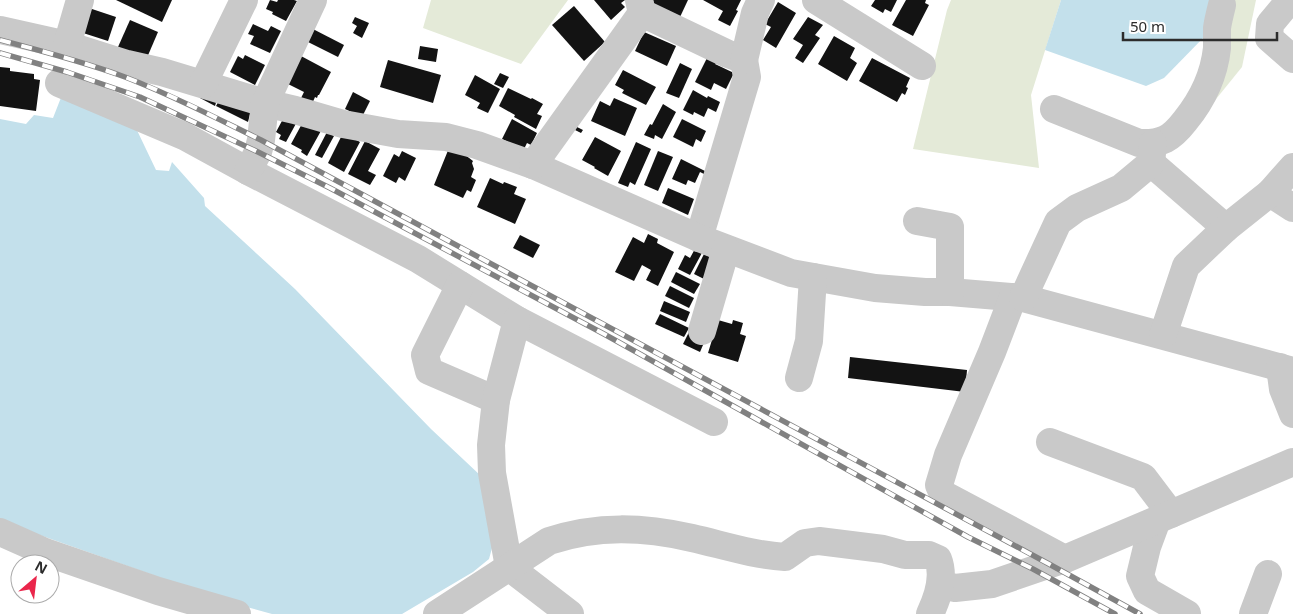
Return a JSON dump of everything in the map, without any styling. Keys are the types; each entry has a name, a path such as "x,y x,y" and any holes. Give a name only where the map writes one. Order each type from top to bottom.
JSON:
{"street":[{"path":"67,45 80,0"},
{"path":"203,84 244,0"},
{"path":"248,171 258,152 261,140 265,103 313,0"},
{"path":"699,238 747,77 744,60 760,0"},
{"path":"816,0 922,66"},
{"path":"1290,0 1270,24 1269,38 1293,59"},
{"path":"1065,559 943,494 940,485 948,455 992,352 1058,222 1077,208 1121,188 1152,153 1193,112 1209,82 1217,48 1217,26 1222,6"},
{"path":"534,165 640,7 728,54 744,60"},
{"path":"0,30 67,45 127,64 162,72 343,124 398,134 446,137 477,145 534,165 699,238 792,273 875,288 1018,298 1287,369 1283,389 1293,414"},
{"path":"59,83 184,136 418,259 517,320 714,422"},
{"path":"1054,109 1139,143 1152,153 1226,228"},
{"path":"1163,335 1186,266 1226,228 1270,192 1293,167"},
{"path":"1270,192 1293,208"},
{"path":"917,221 950,227 950,292"},
{"path":"702,331 726,248"},
{"path":"799,378 809,341 813,277"},
{"path":"460,285 425,355 429,371 496,400"},
{"path":"517,320 496,400 491,445 492,474 509,567 570,614"},
{"path":"1050,442 1142,477 1164,517"},
{"path":"940,585 954,588 992,584 1065,559 1293,462"},
{"path":"1164,517 1147,548 1140,576 1147,590 1187,614"},
{"path":"437,614 549,541 562,536 607,529 652,530 765,556 785,557 805,543 819,541 883,549 905,555 929,555 938,559 941,566 940,585 930,614"},
{"path":"0,532 45,552 237,614"},
{"path":"1253,614 1268,574"}],"green space":[{"path":"431,0 568,0 521,64 423,28"},
{"path":"951,0 1061,0 1031,95 1039,168 913,149"},
{"path":"1231,0 1256,0 1242,67 1208,109"}],"water":[{"path":"1061,0 1217,0 1206,35 1164,78 1146,86 1045,50"},
{"path":"62,95 134,124 156,170 169,171 172,162 204,198 205,206 295,289 431,429 481,476 495,537 489,559 473,572 402,614 272,614 232,603 0,521 0,119 26,124 34,115 53,118"}],"building":[{"path":"116,0 172,0 162,22"},
{"path":"270,0 277,2 278,0 297,1 286,21 266,9"},
{"path":"594,0 625,0 621,3 625,7 611,20"},
{"path":"653,0 688,0 680,17 654,4"},
{"path":"703,0 741,0 736,10 738,11 730,26 718,20 723,11"},
{"path":"875,0 897,0 891,12 885,9 883,13 871,6"},
{"path":"906,0 926,0 925,3 929,5 913,36 892,25"},
{"path":"778,2 796,13 776,48 763,40 771,27 765,24"},
{"path":"574,6 605,42 584,61 552,25"},
{"path":"89,8 116,17 108,41 80,32"},
{"path":"355,17 369,23 362,38 353,33 357,26 352,23"},
{"path":"808,17 823,25 815,35 820,38 803,63 795,58 803,45 793,39"},
{"path":"130,20 158,32 146,60 118,47"},
{"path":"253,24 268,31 271,26 281,31 270,53 250,44 254,36 248,34"},
{"path":"311,28 344,45 338,57 304,40"},
{"path":"644,32 676,46 667,66 635,51"},
{"path":"834,36 855,48 850,58 857,63 847,81 818,64"},
{"path":"420,46 438,49 436,62 418,59"},
{"path":"245,55 265,65 255,85 230,72 238,56 243,59"},
{"path":"301,56 331,72 312,104 301,98 304,92 284,82"},
{"path":"707,58 734,73 726,89 714,83 711,90 695,82"},
{"path":"872,58 910,78 905,95 902,93 897,102 859,81"},
{"path":"388,60 441,75 433,103 380,87"},
{"path":"680,63 692,69 679,98 666,93"},
{"path":"0,67 10,68 10,71 34,74 34,79 40,80 36,111 0,106"},
{"path":"623,70 656,87 646,105 622,93 624,90 615,85"},
{"path":"500,73 509,77 503,88 494,84"},
{"path":"475,75 500,89 488,113 477,108 480,103 465,95"},
{"path":"508,88 543,104 537,114 542,116 536,129 499,106"},
{"path":"693,90 707,98 708,96 720,102 716,112 708,108 704,117 694,112 693,115 683,110"},
{"path":"353,92 370,101 362,117 345,109"},
{"path":"203,93 218,96 215,106 200,98"},
{"path":"614,98 637,108 625,136 591,121 600,101 610,106"},
{"path":"220,99 252,106 248,122 216,106"},
{"path":"663,104 676,112 662,139 655,135 654,139 644,135 650,124 652,125"},
{"path":"299,118 286,142 279,139 281,135 276,132 283,119"},
{"path":"512,119 537,133 531,145 527,143 524,149 502,139"},
{"path":"682,119 706,131 701,142 696,139 693,147 673,137"},
{"path":"304,120 322,129 307,156 301,152 302,150 291,144"},
{"path":"577,127 583,130 581,133 575,130"},
{"path":"327,132 334,136 322,158 315,155"},
{"path":"343,133 360,142 344,172 328,163"},
{"path":"595,137 621,151 608,176 582,160"},
{"path":"365,141 380,149 368,171 376,175 370,185 348,174"},
{"path":"636,142 651,149 635,185 630,182 628,187 618,183"},
{"path":"449,148 464,154 473,161 474,169 471,177 476,180 471,192 467,190 463,198 434,185"},
{"path":"402,151 416,158 405,181 399,177 396,183 383,176 394,154 399,157"},
{"path":"658,151 673,157 658,191 644,185"},
{"path":"681,159 705,171 704,174 700,172 695,183 688,180 686,185 672,179"},
{"path":"490,178 503,184 504,182 517,187 514,194 526,199 515,224 477,207"},
{"path":"668,188 694,199 688,215 662,203"},
{"path":"648,234 658,239 657,243 674,252 658,286 646,280 651,270 642,265 634,281 615,272 633,237 644,243"},
{"path":"520,235 540,245 533,258 513,248"},
{"path":"696,247 703,251 690,275 678,269 685,255 690,258"},
{"path":"704,254 714,259 704,279 694,274"},
{"path":"676,272 700,284 694,294 671,282"},
{"path":"670,286 694,298 689,308 665,296"},
{"path":"664,301 690,312 686,322 660,311"},
{"path":"660,314 689,328 684,337 655,324"},
{"path":"718,320 732,324 733,320 743,323 740,334 746,336 738,362 708,353"},
{"path":"690,330 706,338 700,352 683,344"},
{"path":"850,357 967,370 965,392 848,378"}],"railway":[{"path":"0,40 125,77 177,99 261,140 1140,614"},
{"path":"0,53 67,72 140,97 330,188 604,334 968,537 1033,569 1115,614"}]}
